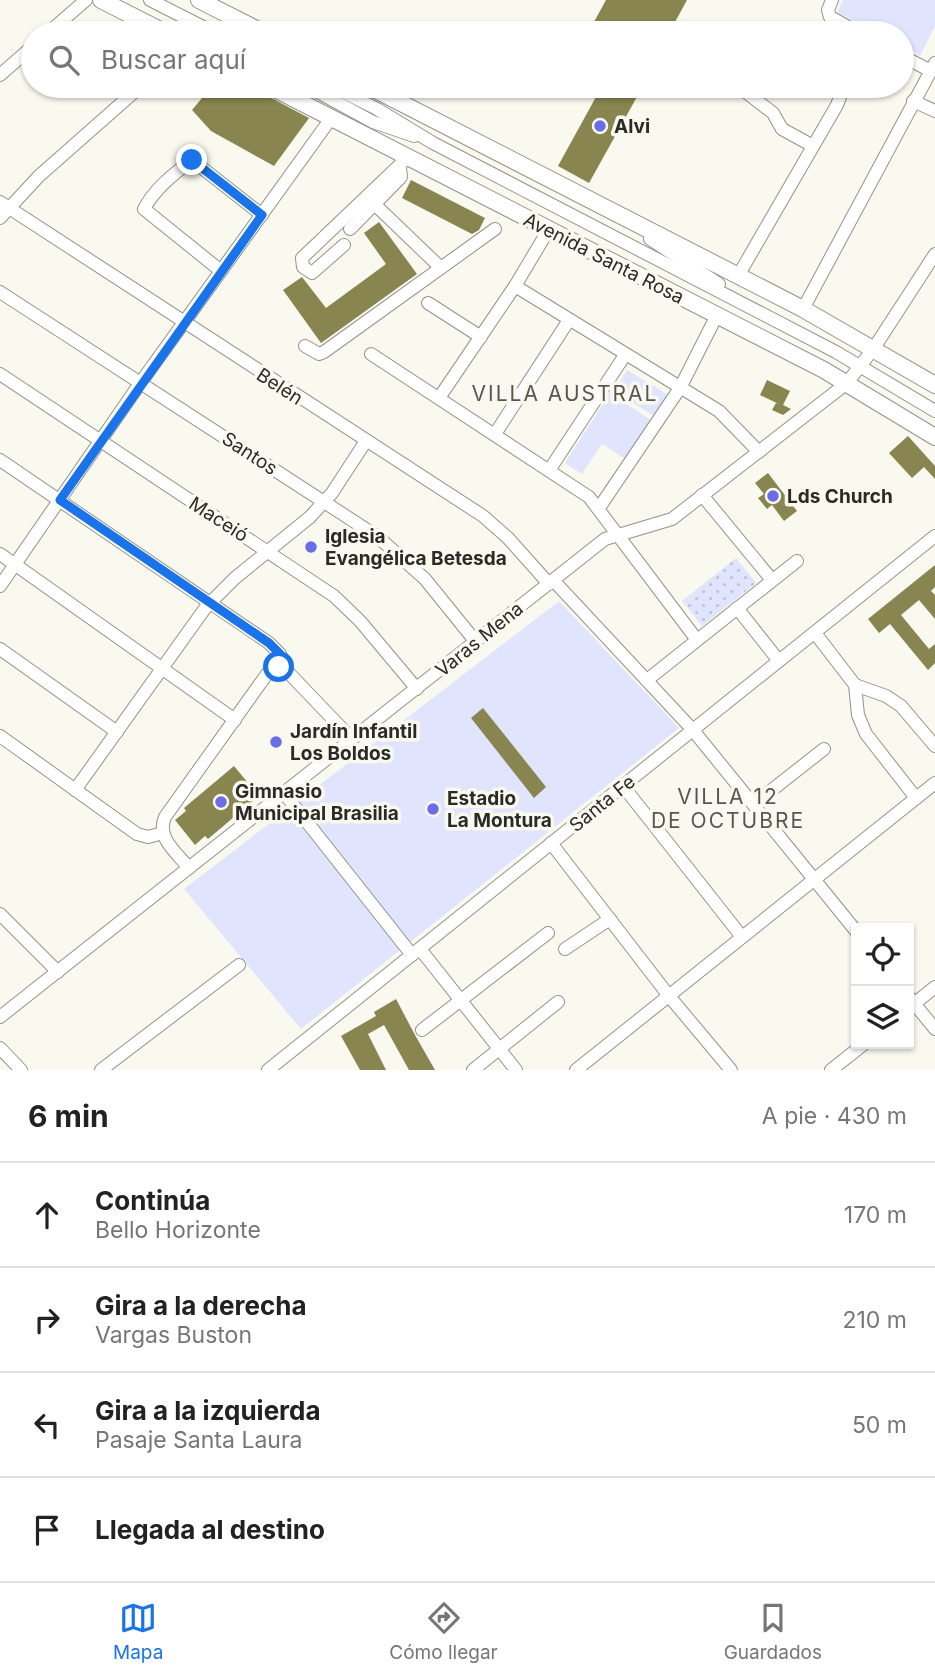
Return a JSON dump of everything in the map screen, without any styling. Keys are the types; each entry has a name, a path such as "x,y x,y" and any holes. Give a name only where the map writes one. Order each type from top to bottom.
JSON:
{"main road":[{"path":"101,0 142,21"},
{"path":"199,0 240,21"},
{"name":"Avenida Santa Rosa","path":"293,98 332,117 404,162 549,229 847,383 935,437"},
{"path":"391,98 803,309 935,385"}],"street":[{"path":"62,21 86,0"},
{"path":"150,0 191,21"},
{"path":"829,1 830,17 837,21"},
{"path":"0,75 21,57"},
{"path":"803,309 933,67 914,60"},
{"path":"3,209 127,98"},
{"path":"329,98 373,122 433,143"},
{"path":"352,98 433,143 861,366 935,411"},
{"path":"754,98 773,113 782,129 813,146"},
{"path":"738,276 839,102 839,98"},
{"path":"913,101 935,111"},
{"path":"0,586 141,382 332,117"},
{"path":"221,271 144,209 167,179 192,160 262,215"},
{"path":"350,229 391,170 404,162"},
{"path":"344,245 312,273 303,267 302,258 372,200"},
{"path":"372,200 441,268"},
{"name":"Belén","path":"3,209 483,516 650,677 851,925"},
{"path":"615,214 750,308"},
{"path":"305,346 319,354 324,352 495,229"},
{"path":"439,398 515,286 549,229"},
{"name":"Varas Mena","path":"0,1017 615,534 662,524 847,383 874,348 935,254"},
{"path":"515,286 725,416 759,452"},
{"name":"Santos","path":"0,292 378,537 411,565 476,642"},
{"path":"428,303 481,337"},
{"path":"599,508 680,388 717,315"},
{"path":"495,434 569,320"},
{"path":"371,354 581,490 599,508 628,552 697,640"},
{"path":"550,469 625,355"},
{"name":"Maceió","path":"0,374 269,552 348,609 417,689"},
{"path":"75,790 211,601 325,501 366,441"},
{"path":"0,460 211,601 269,643 280,654 284,668 352,739"},
{"path":"702,495 772,580"},
{"name":"Santa Fe","path":"276,1068 692,729 935,536"},
{"path":"0,554 235,720"},
{"path":"650,677 797,561"},
{"path":"737,608 779,662"},
{"path":"814,633 855,685 901,706 935,746"},
{"path":"0,649 117,732"},
{"path":"189,868 163,834 165,817 267,674 274,668 284,668"},
{"path":"855,685 858,715 866,734 916,798"},
{"path":"0,736 140,836 163,834"},
{"path":"754,804 824,749"},
{"path":"576,1070 935,783"},
{"path":"623,786 742,937"},
{"path":"284,793 416,952 461,1001 516,1070"},
{"path":"551,843 669,996 731,1070"},
{"path":"0,914 58,972"},
{"path":"565,949 610,919"},
{"path":"422,1030 548,933"},
{"path":"101,1070 239,965"},
{"path":"914,1001 935,987"},
{"path":"473,1070 558,1002"},
{"path":"914,1006 935,1030"},
{"path":"0,1048 21,1070"},
{"path":"831,1070 858,1049"}],"shaded area":[{"path":"843,0 935,0 935,26 920,56 914,53 914,21 854,21 837,12"},
{"path":"627,370 667,394 654,416 614,391"},
{"path":"610,393 652,421 627,460 602,444 582,474 565,463"},
{"path":"736,558 756,583 702,626 682,601"},
{"name":"Estadio La Montura","path":"559,601 679,728 301,1029 184,889"}],"building":[{"path":"606,0 687,0 676,21 595,21"},
{"path":"202,98 272,98 309,118 274,166 211,131 192,110"},
{"name":"Alvi","path":"595,98 636,98 589,183 558,166"},
{"path":"411,180 485,218 479,230 472,234 402,198"},
{"path":"379,222 417,274 321,343 283,290 302,277 326,308 386,264 364,233"},
{"path":"767,380 790,391 783,405 791,409 783,415 772,410 776,403 781,405 760,395"},
{"path":"908,436 935,466 935,479 924,467 912,478 889,453"},
{"name":"Lds Church","path":"768,473 797,511 784,521 772,505 767,509 758,498 764,494 755,483"},
{"path":"935,565 935,587 931,591 935,595 935,619 919,600 901,615 929,649 935,644 935,663 928,670 890,624 879,633 868,619"},
{"path":"483,708 546,787 534,798 471,718"},
{"name":"Gimnasio Municipal Brasilia","path":"234,766 259,796 208,839 205,836 195,845 175,820 186,811 184,808"},
{"path":"396,999 435,1070 409,1070 384,1025 368,1034 386,1070 360,1070 341,1036 376,1016 374,1012"}],"place":[{"name":"Alvi","path":"600,126"},
{"name":"Lds Church","path":"773,496"},
{"name":"Iglesia Evangélica Betesda","path":"311,547"},
{"name":"Jardín Infantil Los Boldos","path":"276,742"},
{"name":"Gimnasio Municipal Brasilia","path":"221,802"},
{"name":"Estadio La Montura","path":"433,809"}],"district":[{"name":"VILLA AUSTRAL","path":"565,394"},
{"name":"VILLA 12 DE OCTUBRE","path":"728,809"}],"route":[{"path":"192,160 262,215 141,382 60,500 269,643 280,654 284,668 279,667"}]}
